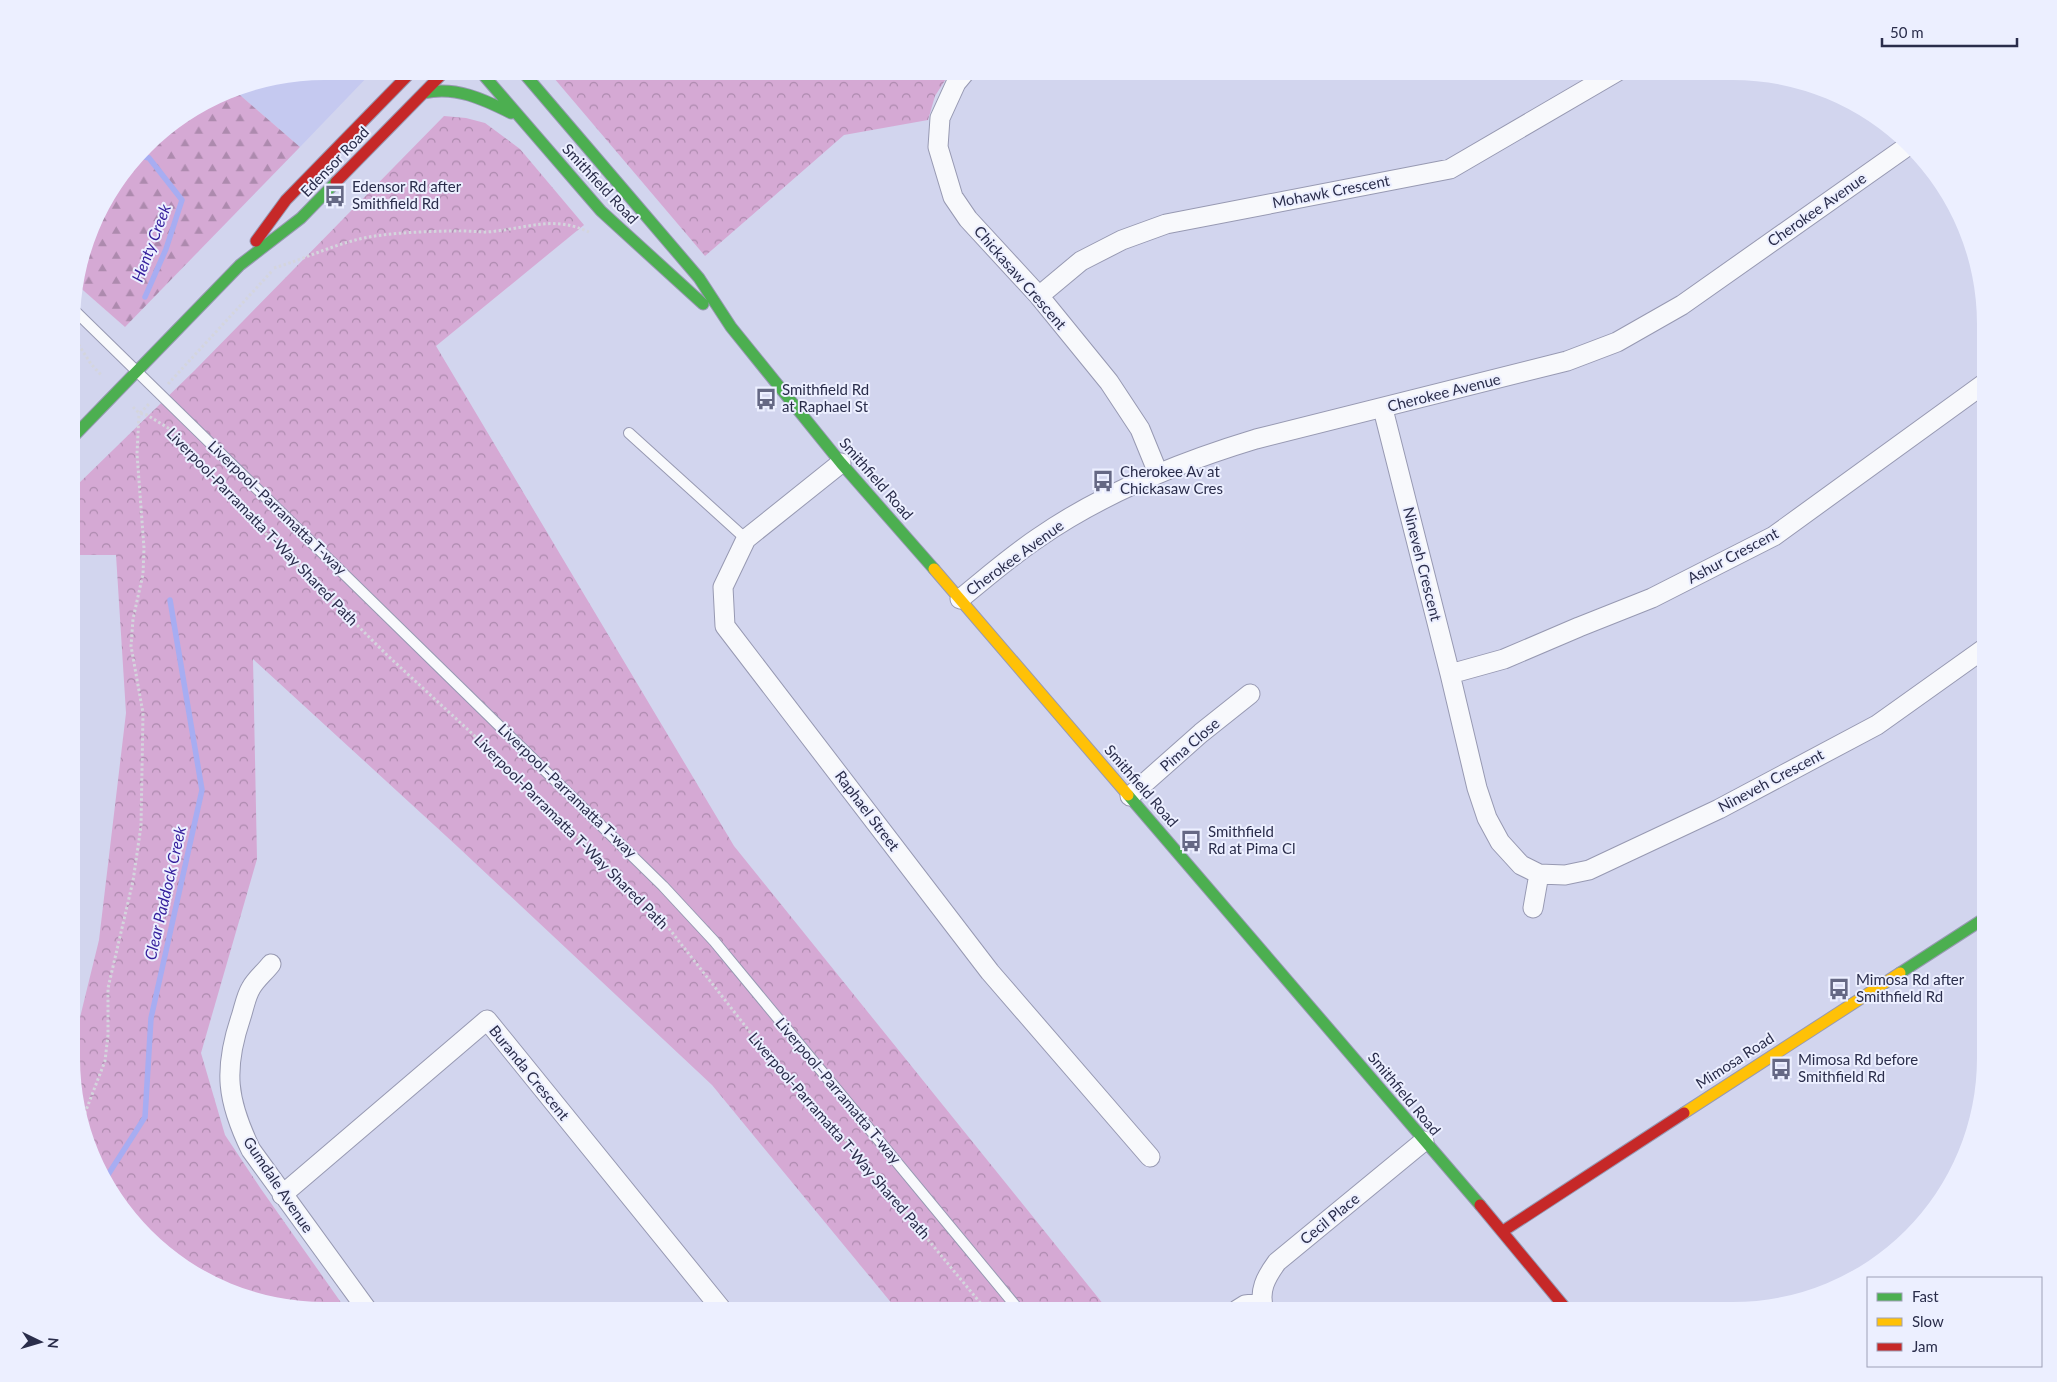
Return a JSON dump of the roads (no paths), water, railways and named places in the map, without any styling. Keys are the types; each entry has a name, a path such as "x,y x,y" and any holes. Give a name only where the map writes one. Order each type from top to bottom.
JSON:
{"main road":[{"name":"Edensor Road","path":"240,265 286,200 403,80"},
{"name":"Edensor Road","path":"80,430 240,265 301,218 436,80"},
{"name":"Smithfield Road","path":"488,80 601,211 684,288 731,327"},
{"name":"Smithfield Road","path":"530,80 699,278 731,327 841,463 1130,796 1503,1231 1561,1302"},
{"path":"424,93 442,90 466,93 519,117"},
{"name":"Mimosa Road","path":"1503,1231 1977,923"}],"street":[{"name":"Chickasaw Crescent","path":"958,80 940,118 938,147 953,197 968,219 1039,296 1108,382 1140,429 1158,473"},
{"name":"Mohawk Crescent","path":"1039,296 1081,261 1122,240 1166,224 1450,169 1603,80"},
{"name":"Cherokee Avenue","path":"960,598 1044,534 1091,506 1158,473 1216,451 1256,439 1383,409 1567,361 1617,342 1682,306 1903,150"},
{"name":"Ashur Crescent","path":"1450,674 1504,659 1652,598 1774,536 1977,389"},
{"name":"Nineveh Crescent","path":"1383,409 1477,788 1487,818 1500,842 1521,865 1539,874 1565,875 1596,868 1719,809 1877,725 1977,654"},
{"name":"Raphael Street","path":"841,463 746,539 723,587 725,626 990,972 1150,1157"},
{"name":"Pima Close","path":"1130,796 1201,733 1250,694"},
{"path":"1533,908 1539,874"},
{"name":"Gumdale Avenue","path":"271,964 251,988 238,1027 231,1057 230,1091 238,1122 251,1150 361,1302"},
{"name":"Buranda Crescent","path":"282,1194 487,1020 716,1302"},
{"name":"Cecil Place","path":"1263,1302 1262,1290 1265,1278 1277,1262 1424,1141"}],"lane":[{"name":"Liverpool–Parramatta T-way","path":"80,316 663,886 714,941 1012,1302"},
{"path":"629,433 746,539"}],"waterway":[{"name":"Henty Creek","path":"145,297 166,249 182,200 147,157"},
{"name":"Clear Paddock Creek","path":"109,1173 145,1117 151,1018 202,790 170,600"}],"place":[{"name":"Edensor Rd after Smithfield Rd","path":"335,196"},
{"name":"Smithfield Rd at Raphael St","path":"766,399"},
{"name":"Cherokee Av at Chickasaw Cres","path":"1103,481"},
{"name":"Smithfield Rd at Pima Cl","path":"1191,841"},
{"name":"Mimosa Rd after Smithfield Rd","path":"1839,989"},
{"name":"Mimosa Rd before Smithfield Rd","path":"1781,1069"}]}
